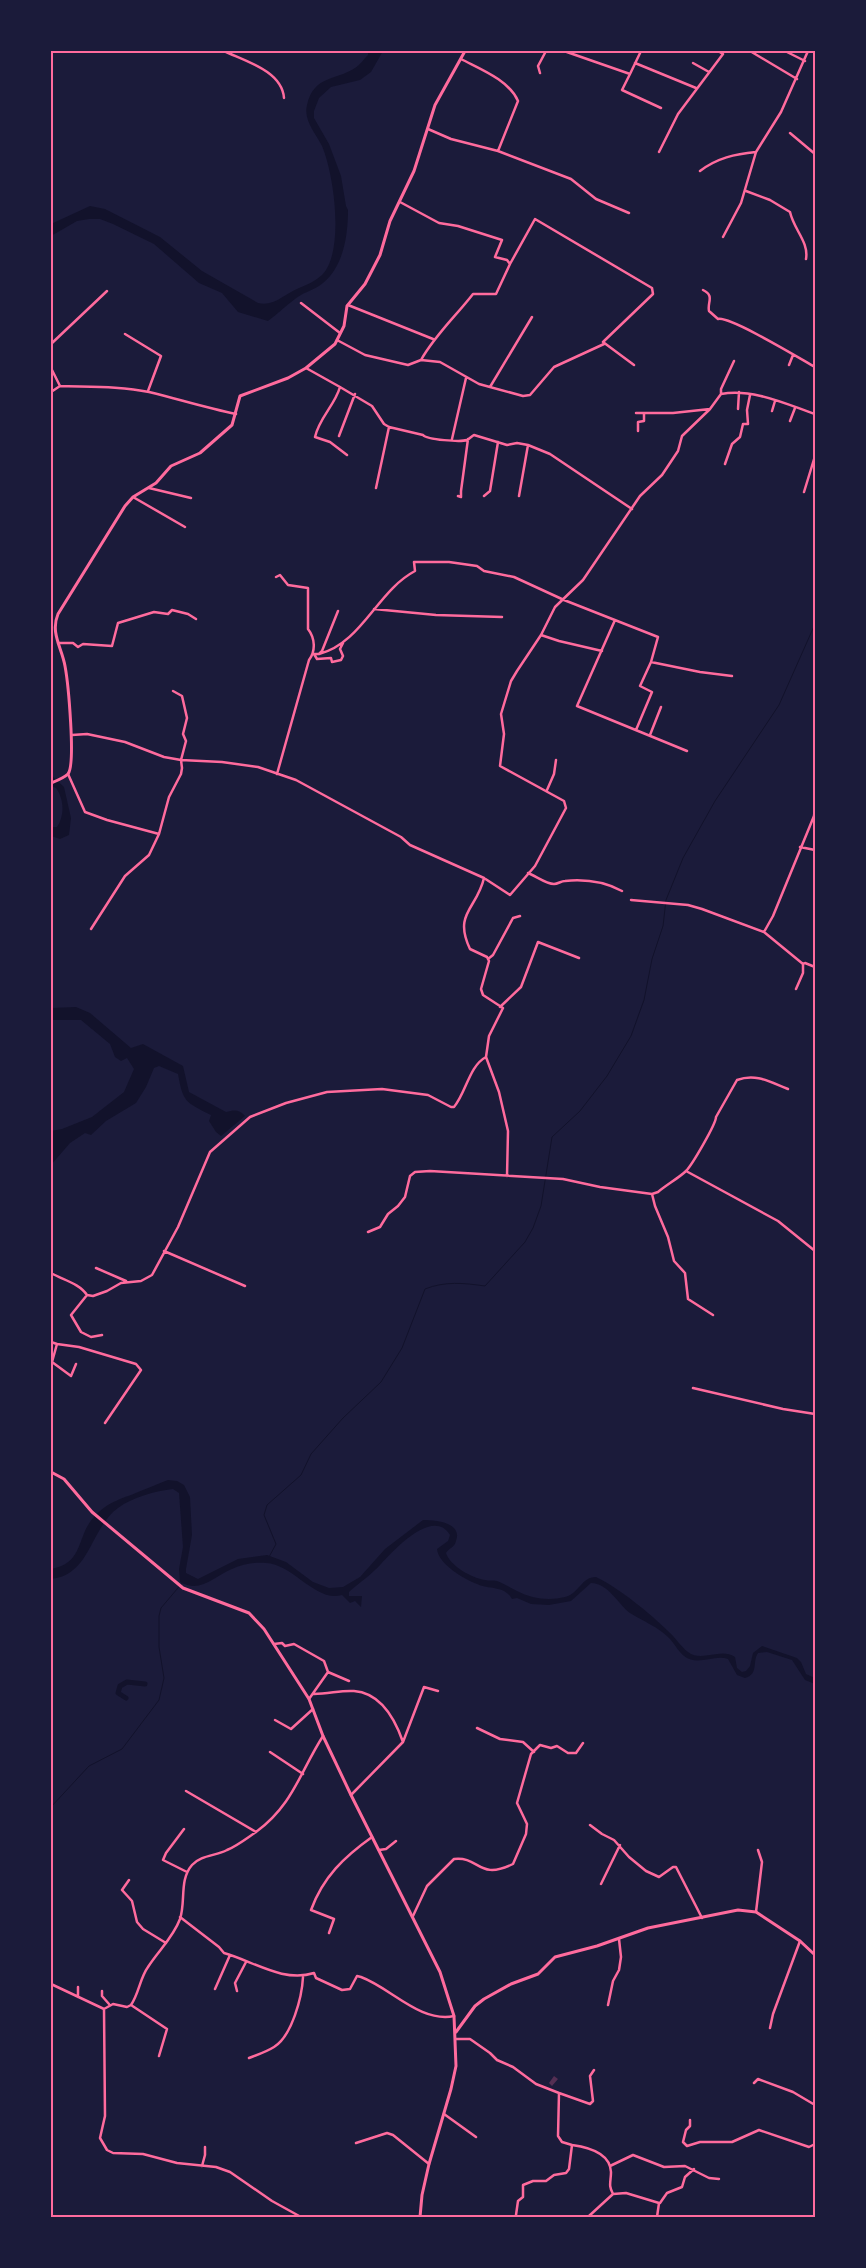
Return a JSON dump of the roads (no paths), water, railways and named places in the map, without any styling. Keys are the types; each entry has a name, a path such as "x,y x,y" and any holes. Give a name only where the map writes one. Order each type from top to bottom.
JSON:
{"street":[{"path":"224,51 271,75 278,82 284,98"},
{"path":"51,783 68,774 71,767 72,735 65,665 58,643 55,621 58,614 125,506 133,497 156,483 170,466 200,452 232,425 240,396 288,378 306,368 335,344 348,305 365,284 376,262 390,222 414,171 435,106 465,51"},
{"path":"540,73 538,66 546,51"},
{"path":"564,51 630,74"},
{"path":"641,51 622,90 661,108"},
{"path":"659,152 678,114 723,54 718,51"},
{"path":"750,51 797,79"},
{"path":"785,51 805,61"},
{"path":"723,237 746,191 756,152 781,112 808,51"},
{"path":"461,59 500,81 516,95 518,101 498,151"},
{"path":"635,63 696,88"},
{"path":"693,63 709,72"},
{"path":"426,129 451,139 498,151 571,179 596,199 629,213"},
{"path":"790,134 798,138 815,154"},
{"path":"700,171 710,164 733,154 756,152"},
{"path":"746,191 770,200 790,212 793,225 807,246 806,259"},
{"path":"400,202 439,223 458,226 502,240 495,257 507,260 510,264"},
{"path":"421,360 433,339 451,322 473,294 496,294 535,219 652,288 653,294 624,323 604,338 604,344"},
{"path":"703,290 708,292 711,298 709,311 718,319 722,318 729,321 815,367"},
{"path":"51,344 107,291"},
{"path":"301,303 340,333"},
{"path":"348,305 433,339"},
{"path":"490,387 532,317"},
{"path":"125,334 161,356 148,392"},
{"path":"337,340 365,355 408,365 421,360 440,362 466,378 523,396 530,394 554,367 604,344"},
{"path":"604,344 634,365"},
{"path":"789,365 793,355"},
{"path":"72,735 87,734 125,742 164,757 180,760 222,762 258,768 296,780 401,836 418,849 484,878 510,894 517,888 544,851 566,808 564,801 547,790 500,766 499,760 504,734 500,714 511,681 541,635 555,607 583,580 640,496 662,475 678,451 682,436 710,409 721,394 721,389 734,360"},
{"path":"51,368 60,386"},
{"path":"306,368 355,394 372,406 388,427 423,435 425,438 433,440 468,439 474,435 507,445 517,443 528,445 550,454 632,509"},
{"path":"452,439 466,378"},
{"path":"51,392 60,386 97,387 148,392 202,408 236,414"},
{"path":"340,387 338,395 317,428 315,437 330,442 347,455"},
{"path":"721,394 739,392 815,414"},
{"path":"738,409 739,392"},
{"path":"339,436 355,394"},
{"path":"725,464 732,444 740,438 743,424 748,424 747,410 750,395"},
{"path":"772,411 775,401"},
{"path":"790,421 795,408"},
{"path":"636,413 710,409"},
{"path":"638,431 638,422 644,422 644,414"},
{"path":"376,488 388,427"},
{"path":"458,496 461,497 462,495 468,439"},
{"path":"484,496 490,490 498,442"},
{"path":"519,496 528,445"},
{"path":"804,492 815,457"},
{"path":"149,488 191,498"},
{"path":"133,497 185,527"},
{"path":"314,654 332,651 363,625 374,609 401,578 415,571 414,562 426,561 476,566 484,571 514,577 564,600 658,636 651,662 640,686 652,692 636,730"},
{"path":"276,577 280,575 288,585 308,588 308,629 312,634 314,654 317,659 331,658 332,662 341,660 343,656 340,646 346,638"},
{"path":"374,609 436,615 502,616"},
{"path":"58,643 73,643 78,647 83,644 112,646 118,623 154,612 168,614 172,610 188,614 196,619"},
{"path":"319,654 326,644 338,611"},
{"path":"615,620 577,706 687,751"},
{"path":"541,635 602,651"},
{"path":"278,774 309,660 314,654"},
{"path":"651,662 700,672 732,676"},
{"path":"92,929 125,876 149,855 159,834 169,798 181,774 180,760 186,741 183,734 187,718 182,696 173,691"},
{"path":"650,735 661,707"},
{"path":"547,790 554,774 556,760"},
{"path":"68,774 85,812 159,834"},
{"path":"764,932 773,916 800,846 814,816 815,808"},
{"path":"800,846 815,850"},
{"path":"528,873 550,883 556,884 563,881 597,882 608,884 622,891"},
{"path":"484,878 482,886 464,918 464,928 470,949 488,959"},
{"path":"631,900 702,909 764,932 803,964 806,963 815,967"},
{"path":"488,959 493,955 513,918 520,916"},
{"path":"500,1007 521,988 538,942 579,958"},
{"path":"488,959 481,989 483,995 503,1008 489,1036 486,1057 499,1092 508,1131 507,1176"},
{"path":"796,989 803,973 803,964"},
{"path":"51,1273 64,1281 82,1287 87,1295 94,1296 121,1283 141,1281 152,1276 178,1227 210,1152 250,1117 286,1103 328,1092 382,1089 428,1095 450,1107 454,1107 474,1072 486,1057"},
{"path":"368,1232 380,1227 388,1214 398,1206 405,1197 410,1176 416,1172 430,1171 563,1179 600,1187 652,1194 658,1192 686,1171 710,1134 716,1122 716,1117 737,1080 747,1076 758,1077 788,1089"},
{"path":"686,1171 778,1221 815,1251"},
{"path":"652,1194 674,1261 685,1273 688,1299 713,1314"},
{"path":"164,1251 245,1286"},
{"path":"96,1268 128,1282"},
{"path":"87,1295 72,1315 81,1332 91,1337 102,1335"},
{"path":"51,1342 136,1364 141,1370 105,1423"},
{"path":"56,1344 52,1362 71,1376 76,1364"},
{"path":"693,1388 783,1409 815,1414"},
{"path":"51,1472 64,1479 92,1512 182,1588 249,1613 264,1629 310,1699 323,1736 351,1795 440,1972 454,2016 456,2066 429,2164 422,2195 420,2217"},
{"path":"274,1644 282,1643 286,1646 294,1644 324,1661 328,1672 349,1681"},
{"path":"310,1699 328,1672"},
{"path":"351,1795 404,1742 424,1687 438,1692"},
{"path":"314,1694 332,1695 342,1691 354,1691 373,1697 385,1708 397,1724 404,1742"},
{"path":"275,1720 291,1729 313,1709"},
{"path":"476,1728 500,1739 523,1742 534,1752"},
{"path":"102,1991 102,1996 109,2004 128,2007 131,2005 147,1968 166,1943 180,1917 187,1872 200,1859 227,1851 276,1816 296,1789 323,1736"},
{"path":"412,1916 427,1886 454,1859 467,1861 489,1871 498,1871 513,1864 526,1834 527,1824 517,1803 531,1754 540,1745 551,1748 557,1746 568,1753 576,1753 583,1743"},
{"path":"270,1752 303,1774"},
{"path":"186,1791 256,1832"},
{"path":"590,1825 620,1845 629,1857 646,1871 659,1877 673,1867 676,1867 702,1918"},
{"path":"184,1829 166,1853 164,1860 187,1872"},
{"path":"329,1933 334,1919 311,1910 315,1900 323,1883 336,1866 372,1837"},
{"path":"379,1850 386,1849 396,1841"},
{"path":"601,1884 620,1845"},
{"path":"756,1912 762,1862 758,1850"},
{"path":"129,1880 122,1890 132,1901 137,1922 143,1929 166,1943"},
{"path":"456,2032 475,2006 511,1984 538,1974 555,1957 598,1946 618,1937 648,1928 738,1910 756,1912 800,1941 815,1955"},
{"path":"180,1917 224,1953 279,1974 303,1977 314,1973 316,1978 342,1990 350,1989 357,1976 408,2002 419,2011 434,2016 454,2016"},
{"path":"608,2005 613,1981 619,1970 618,1937"},
{"path":"770,2028 772,2014 800,1941"},
{"path":"215,1989 230,1955"},
{"path":"237,1991 235,1984 246,1962"},
{"path":"249,2058 276,2046 290,2026 302,1994 303,1977"},
{"path":"51,1984 104,2009"},
{"path":"78,1987 78,1997"},
{"path":"109,2004 104,2009 105,2116 100,2138 107,2150 113,2153 143,2154 177,2163 216,2167 230,2172 301,2217"},
{"path":"131,2005 167,2029 159,2056"},
{"path":"456,2039 470,2039 497,2060 512,2067 536,2084 590,2104 593,2101 590,2076 594,2070"},
{"path":"754,2083 758,2079 793,2092 815,2105"},
{"path":"559,2093 558,2136 562,2142 594,2150 602,2155 610,2166 609,2187 613,2194"},
{"path":"444,2114 476,2137"},
{"path":"690,2120 690,2126 686,2130 683,2142 687,2146 700,2142 732,2142 759,2130 809,2147 815,2144"},
{"path":"356,2143 387,2133 393,2134 429,2164"},
{"path":"516,2215 518,2201 522,2197 524,2184 533,2181 546,2181 554,2175 566,2173 569,2169 572,2145"},
{"path":"202,2166 206,2155 205,2147"},
{"path":"610,2166 633,2155 664,2167 685,2166 709,2178 719,2179"},
{"path":"657,2217 659,2203 667,2193 682,2187 685,2177 694,2169"},
{"path":"588,2217 613,2194 626,2193 659,2203"},
{"path":"291,2212 292,2217"},
{"path":"704,2217 710,2217"}],"waterway":[{"path":"269,1557 276,1544 264,1515 267,1505 301,1475 311,1454 343,1418 381,1382 402,1348 425,1289 447,1284 485,1286 525,1242 533,1228 541,1206 552,1137 580,1111 607,1076 631,1036 644,1000 652,959 663,926 666,900 683,858 715,801 779,705 815,624"},
{"path":"51,1807 89,1766 122,1749 159,1700 164,1678 159,1647 159,1616 161,1608 183,1582"},
{"path":"126,1698 118,1693 120,1686 127,1682 145,1684"}]}
